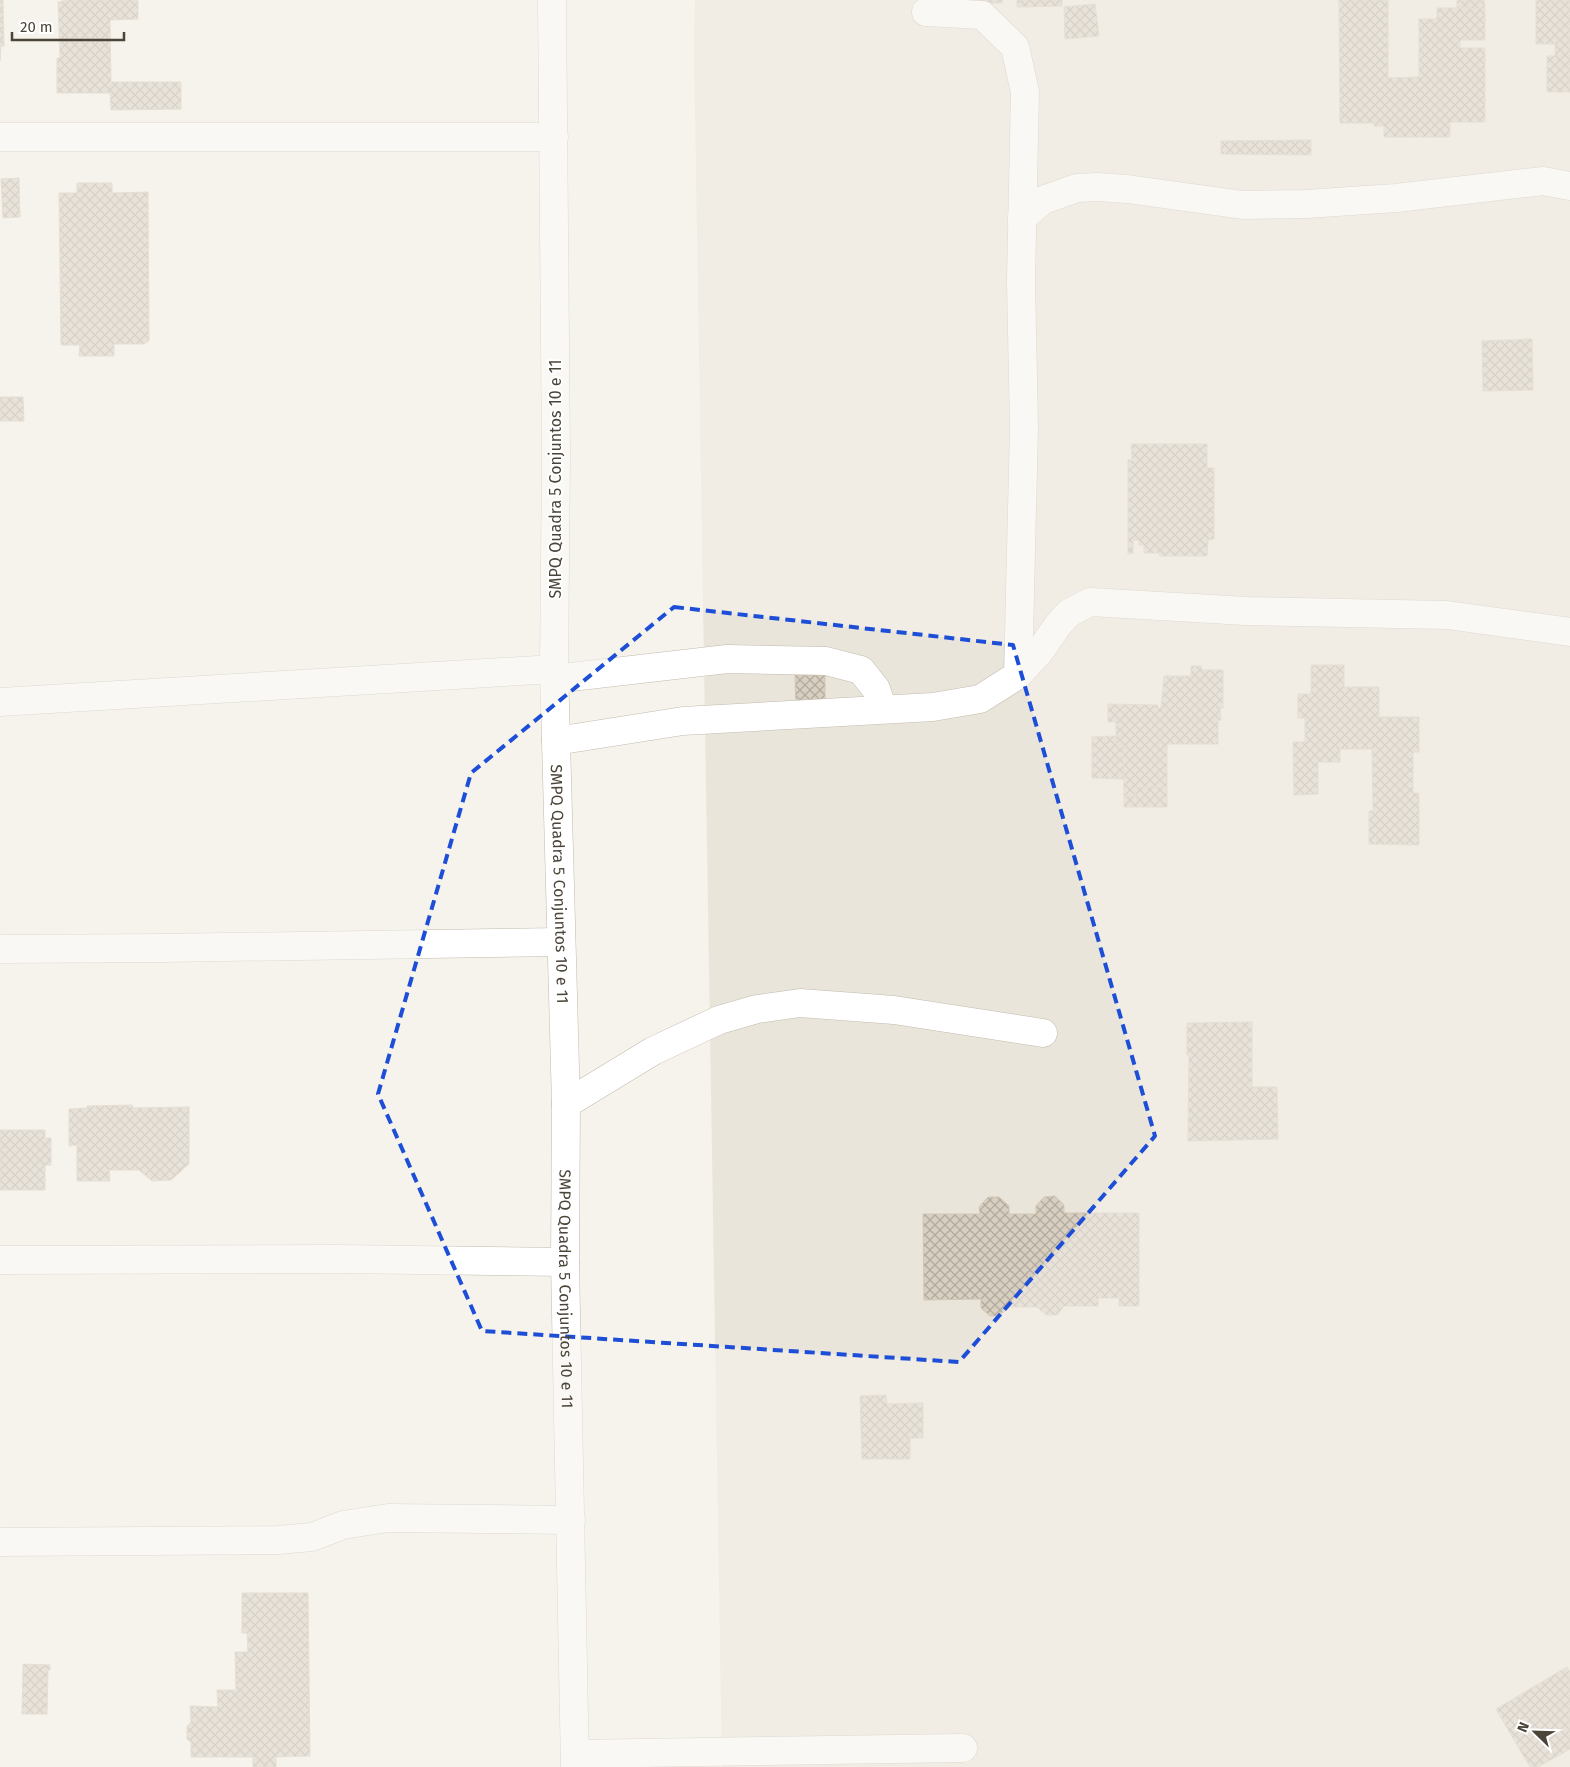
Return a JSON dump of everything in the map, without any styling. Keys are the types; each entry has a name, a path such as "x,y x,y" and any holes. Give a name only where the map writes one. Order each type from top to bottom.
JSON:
{"street":[{"name":"SMPQ Quadra 5 Conjuntos 10 e 11","path":"552,0 556,457 554,674 566,1104 565,1262 575,1761"},
{"path":"926,12 982,15 1014,47 1024,92 1021,281 1024,428 1018,675"},
{"path":"0,137 554,137"},
{"path":"1022,218 1043,200 1076,188 1128,189 1252,205 1306,204 1396,198 1543,181 1570,186"},
{"path":"556,741 683,721 933,707 980,699 1018,675 1040,651 1058,625 1070,613 1090,602 1246,611 1447,615 1570,632"},
{"path":"0,702 554,674 727,659 826,661 861,670 876,689 883,709"},
{"path":"0,949 561,942"},
{"path":"566,1104 653,1051 719,1020 757,1009 800,1003 894,1010 1043,1033"},
{"path":"0,1260 339,1259 565,1262"},
{"path":"0,1542 278,1540 312,1537 343,1526 388,1518 571,1520"},
{"path":"575,1761 964,1748"}],"highlighted area":[{"path":"674,607 1013,645 1155,1136 959,1362 482,1331 378,1094 471,773"}],"shaded area":[{"path":"695,0 1570,0 1570,1767 722,1767 694,48"}],"building":[{"path":"0,0 3,0 4,46 1,46 0,61"},
{"path":"63,0 138,0 138,19 110,20 111,82 181,82 181,109 111,110 110,93 57,93 57,58 60,58 58,2"},
{"path":"930,0 1002,0 1002,3 930,4"},
{"path":"1017,0 1062,0 1062,6 1017,7"},
{"path":"1339,0 1388,0 1388,78 1419,77 1419,19 1437,19 1437,8 1485,8 1485,40 1460,40 1460,48 1485,48 1485,122 1450,122 1450,137 1384,137 1384,126 1374,126 1374,123 1340,123"},
{"path":"1457,0 1484,0 1485,8 1457,8"},
{"path":"1536,0 1570,0 1570,92 1547,92 1547,56 1555,56 1555,44 1536,44"},
{"path":"1095,4 1099,36 1065,39 1064,7"},
{"path":"1311,140 1311,155 1221,154 1221,141"},
{"path":"19,178 20,217 3,218 1,179"},
{"path":"77,183 112,183 112,193 148,192 149,341 144,344 114,344 114,356 79,356 80,345 61,345 59,193 77,193"},
{"path":"1532,339 1533,390 1483,391 1482,341"},
{"path":"0,397 23,397 24,421 0,421"},
{"path":"1131,444 1207,444 1207,468 1214,468 1214,539 1208,540 1207,556 1160,556 1159,553 1144,553 1144,545 1139,545 1139,540 1133,540 1133,553 1128,554 1128,460 1132,460"},
{"path":"1311,665 1344,665 1344,687 1379,687 1379,717 1419,717 1419,752 1413,752 1413,793 1419,793 1419,845 1369,844 1369,811 1373,811 1372,749 1340,749 1340,762 1318,762 1318,794 1294,795 1293,742 1305,742 1305,718 1298,718 1298,694 1311,694"},
{"path":"1191,666 1201,666 1202,670 1223,670 1223,708 1220,708 1221,720 1218,721 1218,744 1167,744 1167,787 1135,787 1135,796 1124,796 1123,745 1116,744 1116,722 1108,722 1108,704 1158,705 1158,708 1161,708 1164,676 1191,676"},
{"path":"795,675 825,675 825,711 796,711"},
{"path":"1116,736 1116,744 1123,745 1124,779 1092,778 1092,737"},
{"path":"1135,787 1167,787 1167,807 1124,807 1124,796 1135,796"},
{"path":"1252,1022 1252,1087 1277,1087 1278,1139 1188,1141 1189,1055 1187,1055 1187,1023"},
{"path":"132,1105 133,1108 189,1107 189,1164 171,1180 152,1181 139,1170 109,1170 110,1181 77,1181 77,1145 69,1146 69,1109 87,1108 87,1106"},
{"path":"0,1130 45,1130 45,1138 51,1138 51,1165 45,1165 45,1190 0,1190"},
{"path":"1055,1196 1064,1205 1064,1213 1139,1213 1139,1306 1119,1306 1119,1298 1098,1298 1098,1306 1064,1306 1057,1315 1046,1315 1037,1307 1009,1307 1000,1316 990,1316 981,1308 981,1299 924,1300 923,1214 980,1214 979,1207 988,1197 999,1197 1009,1206 1009,1214 1036,1214 1036,1206 1044,1197"},
{"path":"886,1395 887,1404 923,1403 923,1438 910,1438 910,1459 862,1459 860,1396"},
{"path":"242,1593 308,1593 310,1756 276,1757 276,1767 253,1767 253,1757 191,1757 191,1742 187,1739 187,1726 191,1722 190,1706 218,1707 217,1690 236,1690 235,1652 248,1652 247,1633 242,1633"},
{"path":"23,1664 50,1665 50,1670 48,1670 47,1714 22,1714"},
{"path":"1567,1667 1570,1672 1570,1749 1538,1767 1530,1767 1496,1709"}]}
